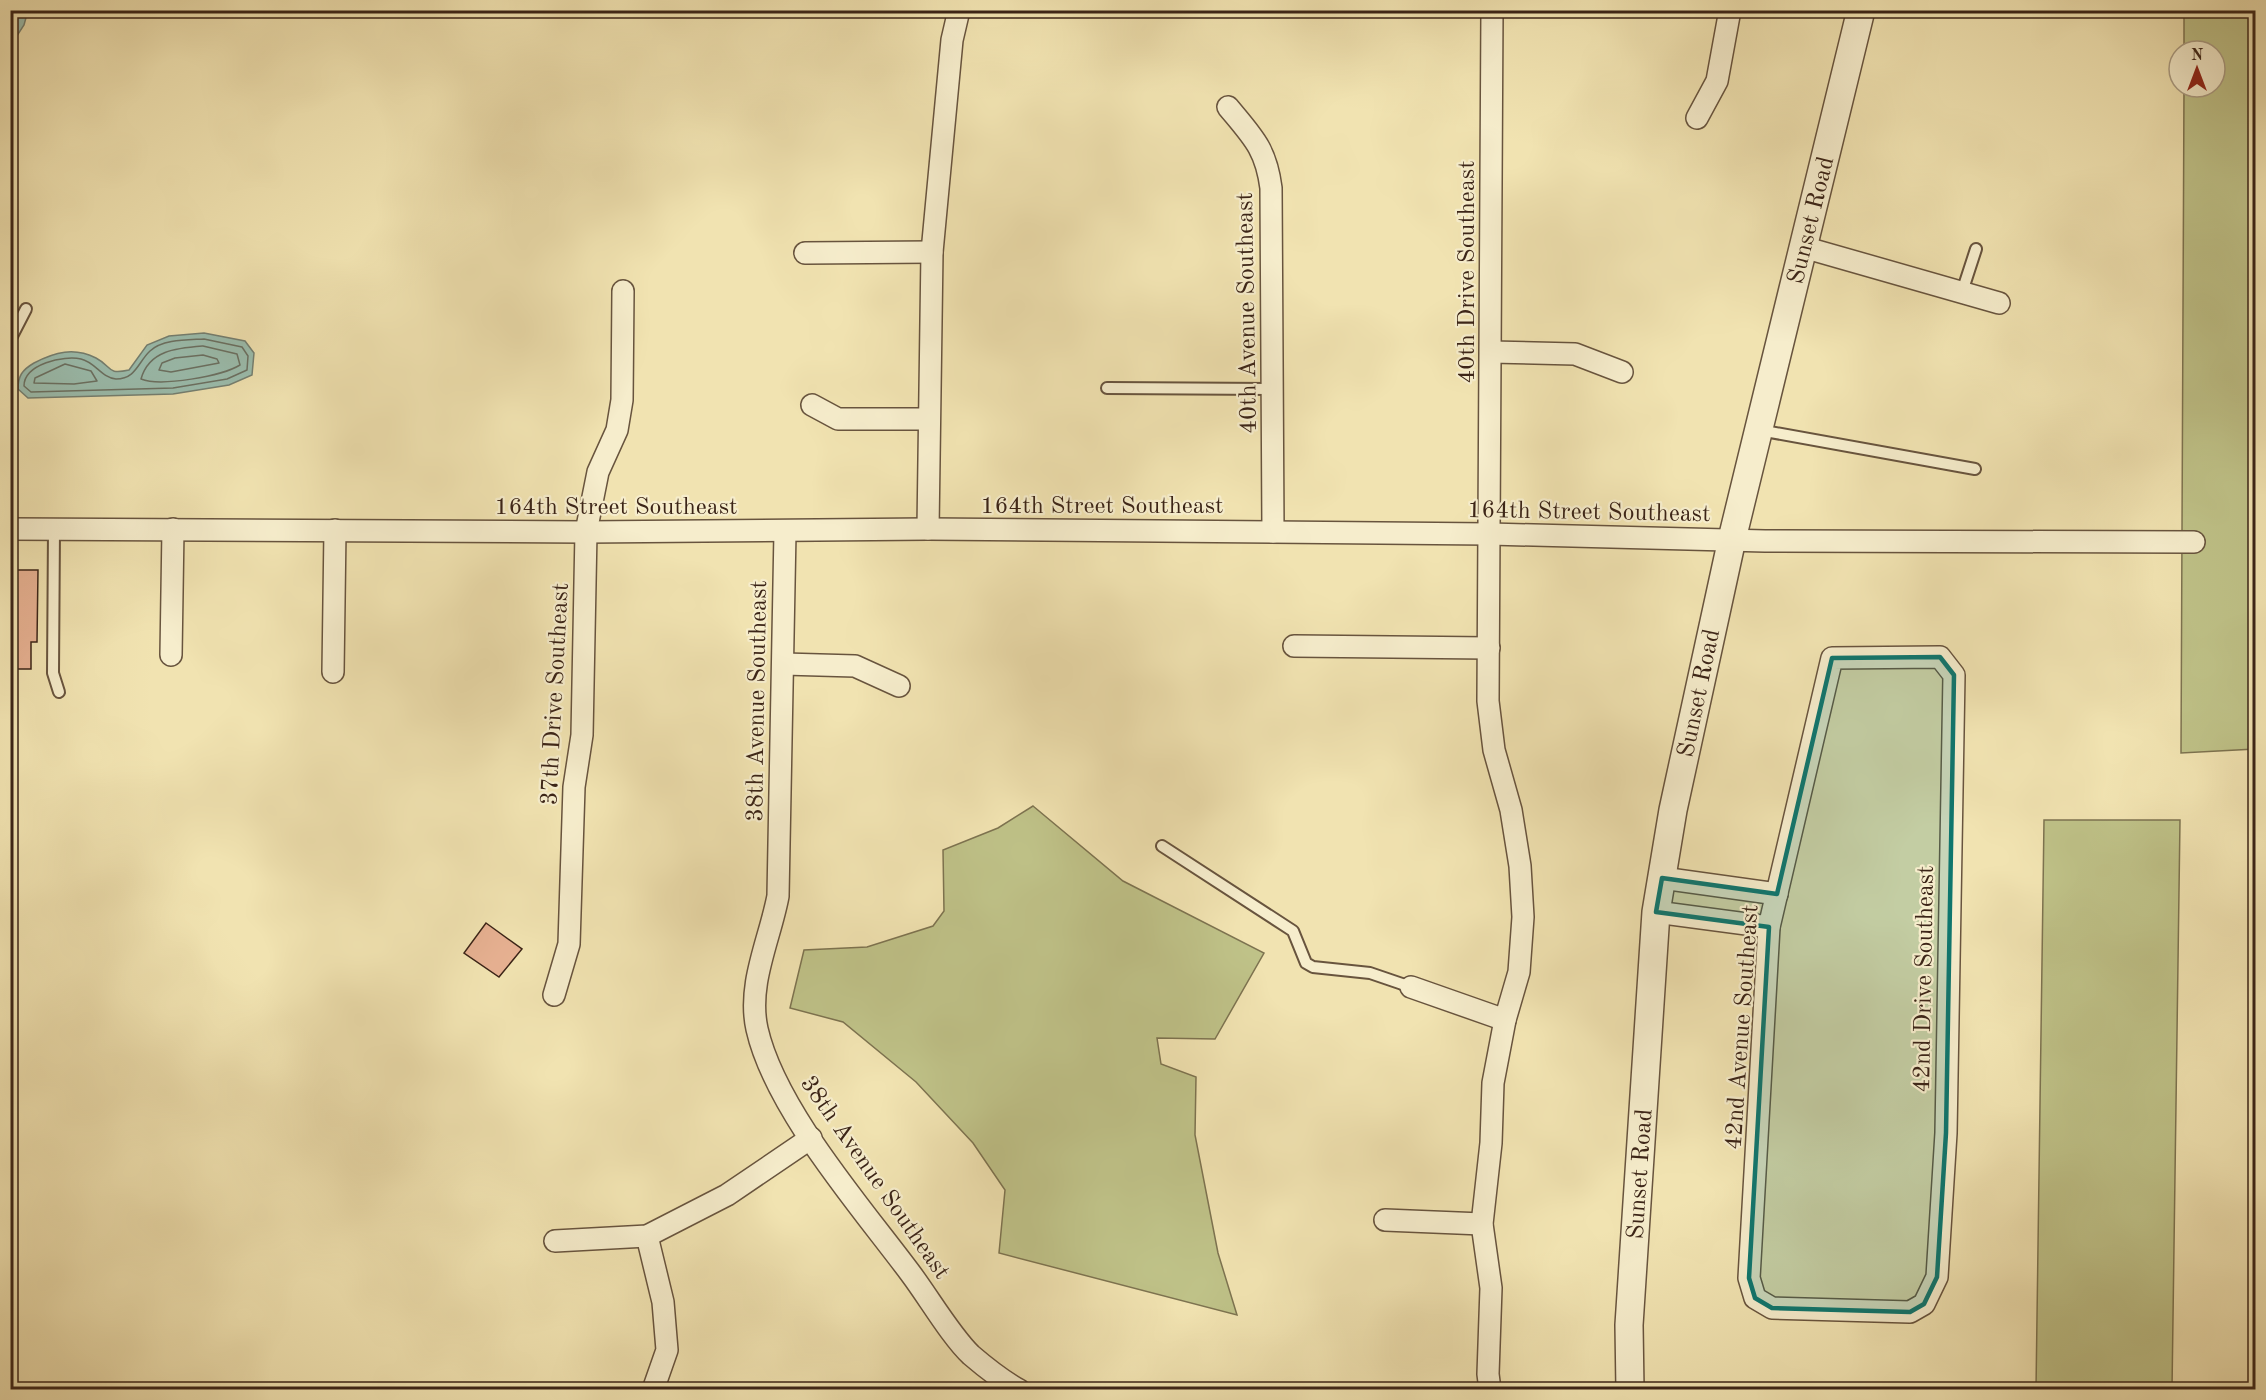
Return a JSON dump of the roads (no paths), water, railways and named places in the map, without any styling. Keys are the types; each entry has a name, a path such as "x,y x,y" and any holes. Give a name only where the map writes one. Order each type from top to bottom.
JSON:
{"street":[{"path":"928,529 932,252 952,40 959,10"},
{"name":"40th Drive Southeast","path":"1490,1389 1488,1374 1491,1288 1482,1224 1491,1143 1493,1083 1505,1020 1519,972 1522,917 1520,866 1511,810 1494,750 1488,701 1492,10"},
{"path":"1697,118 1717,81 1730,10"},
{"name":"Sunset Road","path":"1630,1389 1629,1325 1656,912 1673,810 1732,539 1862,10"},
{"name":"40th Avenue Southeast","path":"1228,107 1255,140 1268,163 1271,188 1273,532"},
{"path":"1803,247 1998,303"},
{"path":"804,253 932,252"},
{"name":"37th Drive Southeast","path":"554,995 569,944 574,787 582,735 586,532 598,472 616,430 621,400 623,291"},
{"path":"1491,352 1575,354 1622,372"},
{"path":"812,405 838,418 929,419"},
{"name":"164th Street Southeast","path":"10,529 785,532 928,529 2194,542"},
{"path":"171,655 173,529"},
{"path":"333,672 335,530"},
{"name":"38th Avenue Southeast","path":"785,532 778,896 774,920 758,972 754,1001 756,1027 764,1055 810,1138 970,1354 1019,1389"},
{"path":"1294,646 1489,648"},
{"name":"42nd Avenue Southeast","path":"1755,1298 1749,1278 1769,927 1832,658 1940,657"},
{"name":"42nd Drive Southeast","path":"1755,1298 1772,1308 1910,1312 1924,1304 1937,1278 1947,1121 1954,675 1940,657"},
{"path":"784,664 855,666 899,686"},
{"path":"1662,878 1777,894"},
{"path":"1656,912 1769,927"},
{"path":"1412,987 1505,1020"},
{"path":"555,1241 648,1236 727,1195 810,1138"},
{"path":"1385,1220 1482,1224"},
{"path":"648,1236 663,1302 667,1350 653,1389"}],"lane":[{"path":"1962,292 1976,249"},
{"path":"10,340 26,309"},
{"path":"1107,388 1272,389"},
{"path":"1759,430 1975,469"},
{"path":"54,529 53,673 59,692"},
{"path":"1162,846 1293,931 1306,963 1313,967 1370,973 1412,987"}],"water":[{"path":"27,14 24,25 11,45 11,17"},
{"path":"204,333 245,341 254,353 252,375 229,385 173,394 28,398 18,389 20,377 26,368 57,354 72,352 88,355 117,372 129,370 147,345 169,336"}]}
